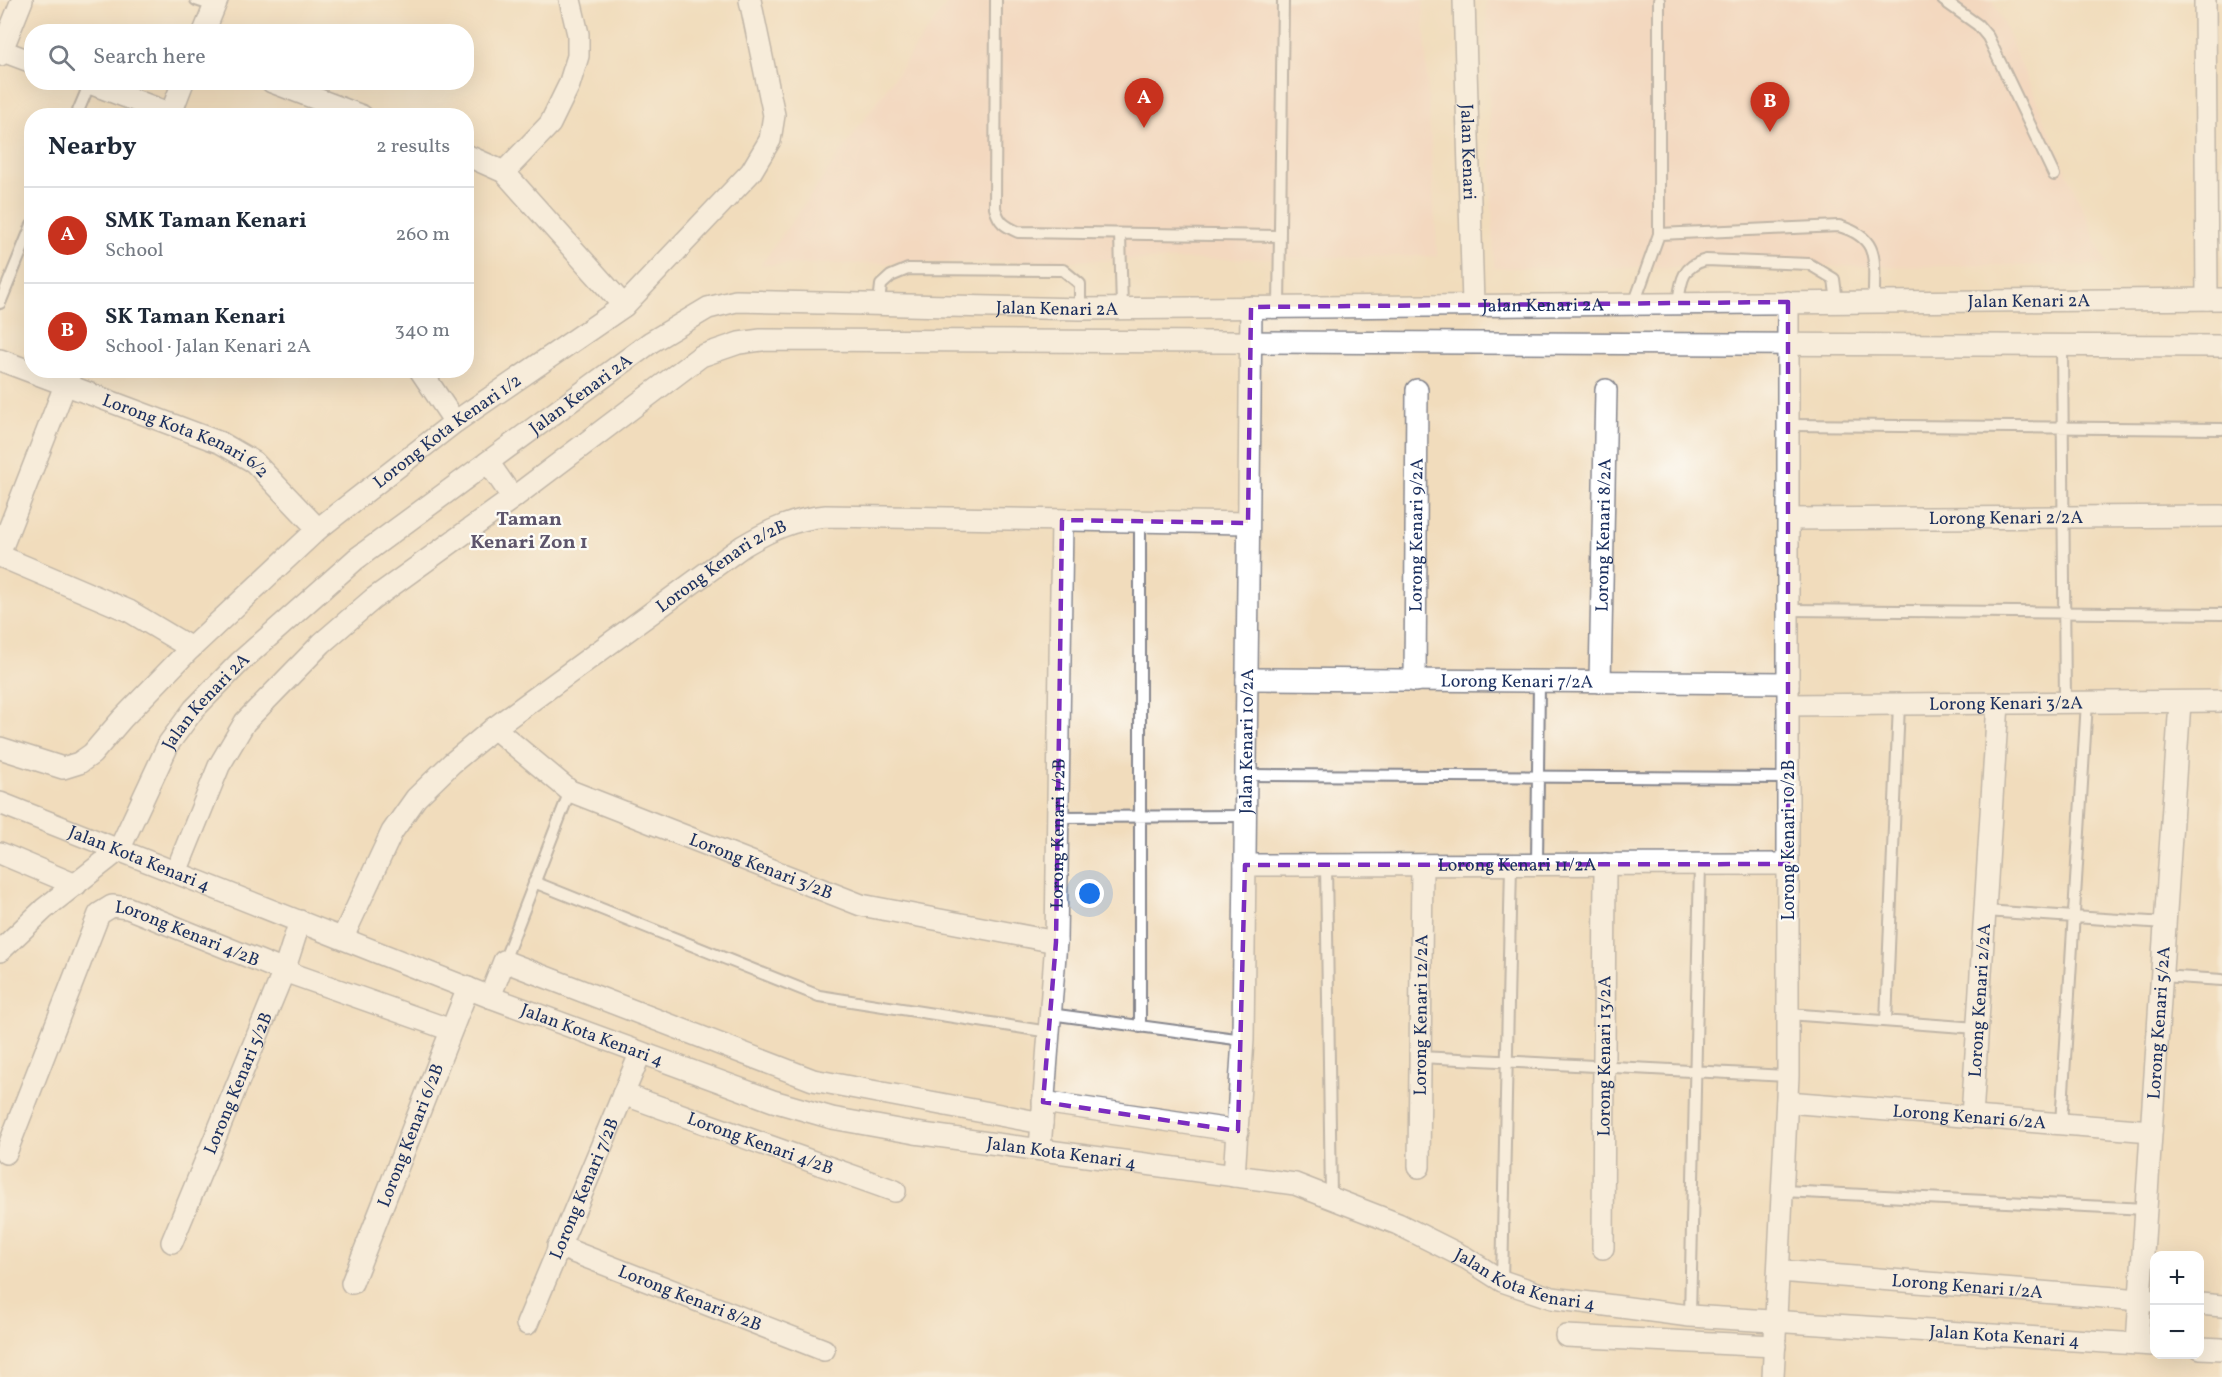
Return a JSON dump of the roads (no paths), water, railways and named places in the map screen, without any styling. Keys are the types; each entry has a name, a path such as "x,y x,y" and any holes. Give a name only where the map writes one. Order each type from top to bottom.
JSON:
{"street":[{"path":"22,0 1,52 24,59"},
{"path":"504,172 550,124 569,85 578,56 578,34 570,0"},
{"name":"Lorong Kota Kenari 1/2","path":"0,748 63,768 79,763 92,754 190,648 318,529 455,422 624,306 751,172 770,140 772,105 750,0"},
{"name":"Jalan Kenari","path":"1464,0 1473,304"},
{"path":"2205,0 2214,299"},
{"path":"205,24 209,2"},
{"path":"106,90 152,108"},
{"path":"173,108 180,90"},
{"path":"293,90 341,108"},
{"path":"474,159 504,172 624,306"},
{"name":"Jalan Kenari 2A","path":"119,850 169,743 194,709 240,662 356,559 651,342 708,308 736,301 1080,309 2214,299"},
{"name":"Lorong Kenari 10/2B","path":"1773,1377 1788,1076 1788,302"},
{"name":"Jalan Kenari 10/2A","path":"1234,1176 1243,1040 1251,307"},
{"name":"Jalan Kenari 2A","path":"176,872 219,766 245,722 322,644 373,599 513,498 701,356 739,343 772,340 2222,346"},
{"name":"Lorong Kota Kenari 6/2","path":"0,360 24,366"},
{"path":"68,378 0,554 129,611 190,648"},
{"name":"Lorong Kota Kenari 6/2","path":"68,378 221,443 255,462 318,529"},
{"path":"425,378 455,422"},
{"name":"Lorong Kenari 9/2A","path":"1414,681 1418,390"},
{"name":"Lorong Kenari 8/2A","path":"1600,682 1606,390"},
{"path":"488,462 513,498"},
{"name":"Lorong Kenari 2/2B","path":"343,938 392,832 416,798 452,763 494,728 743,546 777,527 807,518 826,516 1248,523"},
{"name":"Lorong Kenari 2/2A","path":"1788,519 2222,516"},
{"name":"Lorong Kenari 1/2B","path":"1040,1148 1056,942 1062,520"},
{"name":"Lorong Kenari 7/2A","path":"1247,680 1788,683"},
{"name":"Lorong Kenari 3/2A","path":"1788,705 2222,701"},
{"name":"Lorong Kenari 5/2A","path":"2146,1344 2146,1209 2180,702"},
{"name":"Lorong Kenari 2/2A","path":"1972,1117 1998,703"},
{"name":"Lorong Kenari 3/2B","path":"494,728 570,791 861,905 1056,942"},
{"name":"Jalan Kota Kenari 4","path":"0,802 490,997 640,1054 772,1101 832,1118 915,1132 1295,1184 1331,1196 1408,1229 1466,1258 1502,1281 1552,1299 1690,1316 2146,1344"},
{"path":"0,951 44,909 119,850"},
{"path":"0,853 76,885"},
{"name":"Lorong Kenari 13/2A","path":"1603,1248 1602,1066 1605,864"},
{"name":"Lorong Kenari 11/2A","path":"1245,865 1788,864"},
{"name":"Lorong Kenari 12/2A","path":"1419,1167 1422,865"},
{"name":"Lorong Kenari 4/2B","path":"6,1153 99,914 106,908 120,906 128,908 284,971 451,1030"},
{"name":"Lorong Kenari 5/2B","path":"172,1242 284,971 300,921"},
{"path":"490,997 504,961 813,1080 1042,1112 1238,1131"},
{"name":"Lorong Kenari 6/2B","path":"352,1283 468,988"},
{"name":"Lorong Kenari 7/2B","path":"527,1324 640,1054"},
{"name":"Lorong Kenari 4/2B","path":"623,1094 896,1191"},
{"name":"Lorong Kenari 6/2A","path":"1787,1102 2151,1131"},
{"name":"Lorong Kenari 8/2B","path":"558,1246 824,1350"},
{"name":"Lorong Kenari 1/2A","path":"1779,1271 2147,1300"},
{"path":"2204,1304 2222,1306"},
{"path":"1566,1336 1775,1346"},
{"path":"2204,1348 2222,1349"}],"lane":[{"path":"996,0 998,218 1005,226 1018,232 1280,236"},
{"path":"1279,307 1283,0"},
{"path":"1634,304 1659,234 1659,0"},
{"path":"1943,0 1978,25 1988,37 2054,175"},
{"path":"79,108 85,90"},
{"path":"1659,234 1839,226 1857,231 1868,241 1873,254 1874,302"},
{"path":"1120,234 1122,308"},
{"path":"0,303 24,244"},
{"path":"1678,303 1684,271 1694,263 1706,260 1809,264 1834,279 1837,302"},
{"path":"879,303 881,285 891,276 908,269 1063,270 1080,284 1080,309"},
{"path":"2062,346 2066,702"},
{"path":"1788,425 2222,429"},
{"path":"1140,521 1140,1027"},
{"path":"1788,610 2222,614"},
{"path":"1537,864 1539,681"},
{"path":"2061,1124 2087,702"},
{"path":"1886,1021 1899,704"},
{"path":"1246,775 1538,779 1788,778"},
{"path":"504,961 570,791"},
{"path":"1058,817 1245,816"},
{"path":"1690,1316 1700,864"},
{"path":"1326,865 1331,1196"},
{"path":"1502,1281 1511,865"},
{"path":"534,882 819,996 1050,1023 1140,1027 1243,1040"},
{"path":"1985,910 2165,923"},
{"path":"2162,976 2222,980"},
{"path":"1788,1014 1977,1028"},
{"path":"1420,1057 1788,1076"},
{"path":"1783,1191 2146,1209"}],"place":[{"name":"SMK Taman Kenari","path":"1144,128"},
{"name":"SK Taman Kenari","path":"1770,132"}],"district":[{"name":"Taman Kenari Zon 1","path":"529,530"}]}
